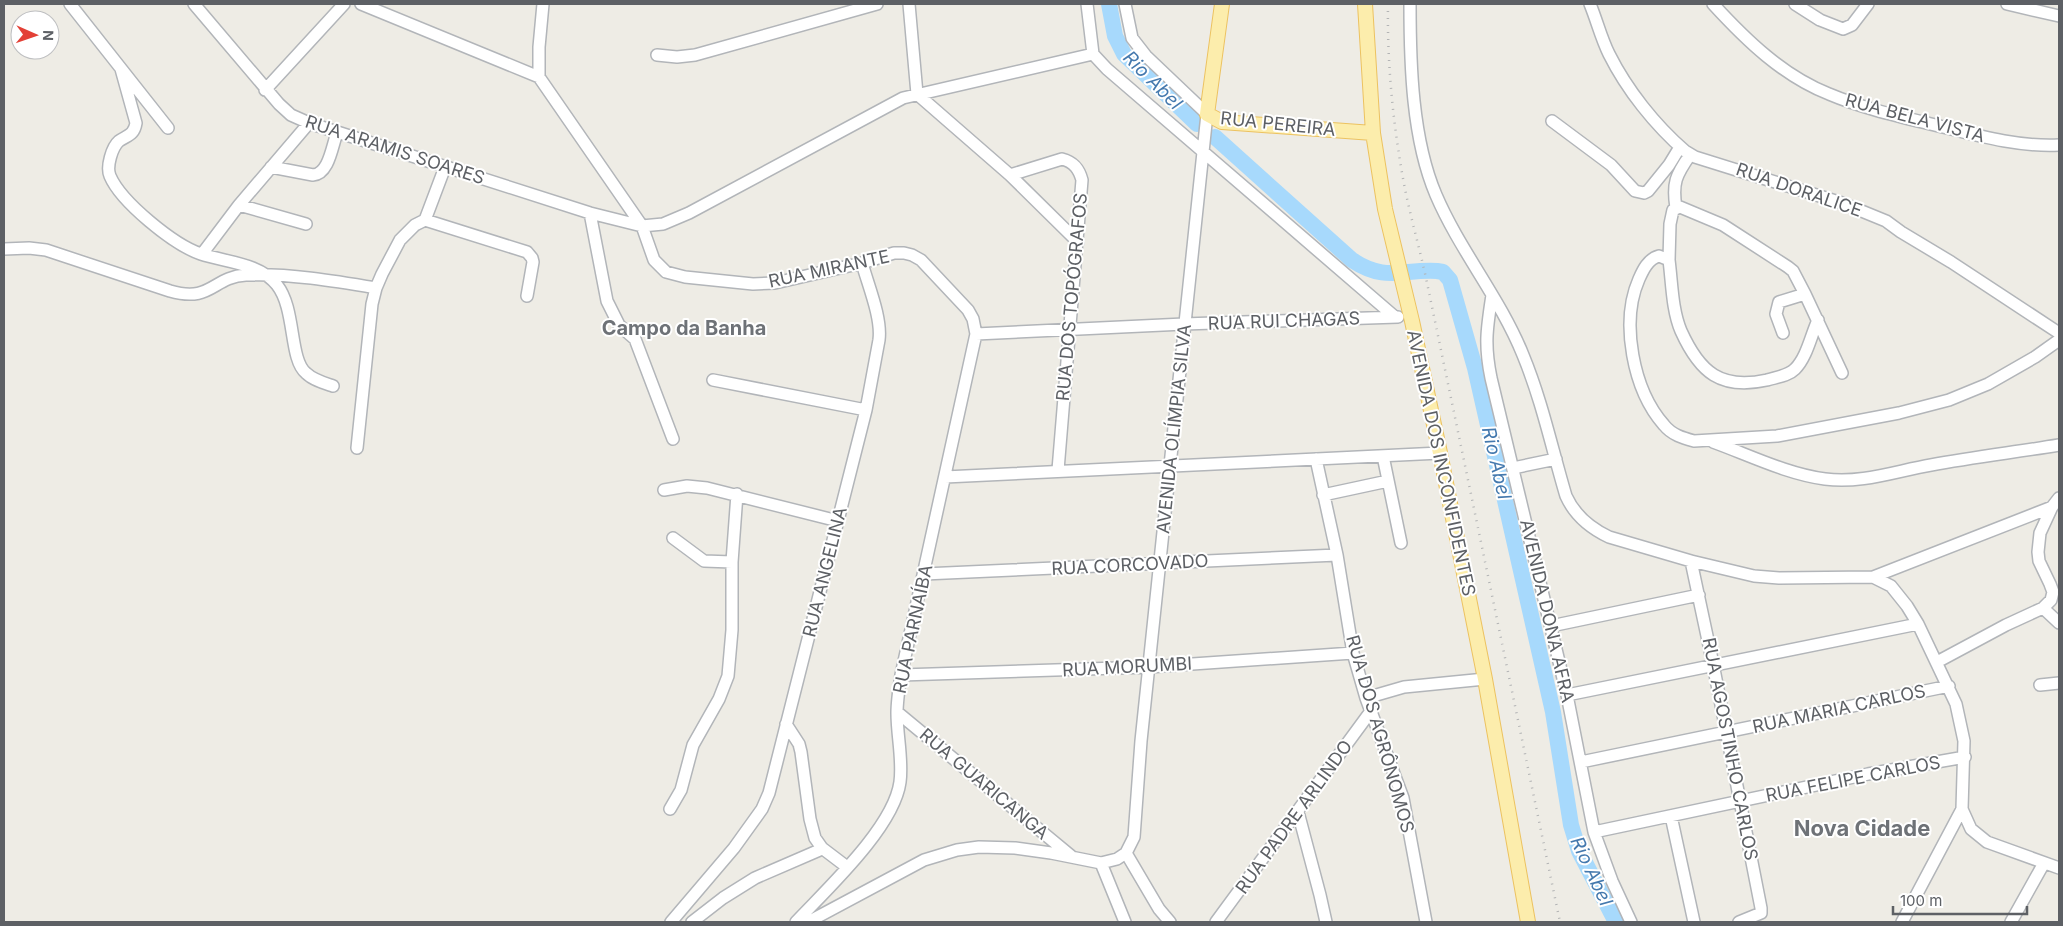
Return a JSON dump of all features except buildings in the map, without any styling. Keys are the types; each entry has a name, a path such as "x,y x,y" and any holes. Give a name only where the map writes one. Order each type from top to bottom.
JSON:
{"main road":[{"name":"AVENIDA OLÍMPIA SILVA","path":"1207,118 1222,4"},
{"name":"AVENIDA DOS INCONFIDENTES","path":"1365,4 1373,133 1384,209 1412,321 1440,453 1485,679 1528,922"},
{"name":"RUA PEREIRA","path":"1207,118 1222,122 1373,133"}],"street":[{"path":"70,4 168,128"},
{"name":"RUA ARAMIS SOARES","path":"194,4 266,90 291,115 337,134 590,213 642,226"},
{"path":"266,90 344,4"},
{"path":"361,4 539,76 539,47 543,4"},
{"path":"657,55 677,57 695,55 877,4"},
{"path":"909,4 917,94 1010,175 1078,242"},
{"path":"1087,4 1093,54 1119,80 1203,145 1395,317"},
{"name":"RUA PEREIRA","path":"1124,4 1132,38 1146,56 1207,118"},
{"path":"1410,4 1418,123 1428,170 1436,194 1508,322 1523,355 1570,504 1579,517 1597,531 1621,541 1691,561 1754,576 1779,578 1873,577 2056,503"},
{"name":"RUA DORALICE","path":"1590,4 1602,38 1619,73 1632,93 1680,147 1690,155 1842,203 1886,220 1901,232 1951,262 2059,333"},
{"name":"RUA BELA VISTA","path":"1713,4 1736,30 1761,52 1793,75 1828,94 1881,112 1983,137 2027,144 2059,145"},
{"path":"1795,4 1820,20 1843,29 1852,25 1868,4"},
{"path":"2008,4 2059,16"},
{"path":"642,226 663,224 689,213 891,104 917,94 1093,54"},
{"path":"121,69 136,123 129,136 118,142 109,161 110,176 125,196 146,218 181,245 202,254 241,264 268,276 282,293 286,303 297,358 302,370 313,378 333,386"},
{"name":"RUA MIRANTE","path":"539,76 642,226 652,255 657,264 666,272 677,276 753,284 775,283 894,254 912,255 921,260 968,310 973,318 976,334"},
{"name":"AVENIDA OLÍMPIA SILVA","path":"1126,853 1134,837 1149,667 1207,118"},
{"path":"1552,121 1610,165 1635,191 1640,193 1648,191 1680,147"},
{"path":"202,254 239,205 309,123"},
{"path":"271,167 313,175 320,173 324,169 337,134"},
{"path":"1690,155 1680,169 1673,188 1676,208 1670,218 1669,260 1680,330 1697,360 1719,378 1744,384 1790,373 1803,357 1818,320"},
{"name":"RUA DOS TOPÓGRAFOS","path":"1010,175 1062,159 1075,165 1082,180 1058,470"},
{"path":"358,448 372,304 376,288 400,240 415,225 425,220 445,167"},
{"path":"239,205 306,224"},
{"path":"1676,208 1684,207 1723,225 1788,267 1793,272 1805,294 1842,373"},
{"path":"590,213 607,301 620,325 635,339 673,438"},
{"path":"425,220 526,252 533,262 527,296"},
{"path":"4,249 20,247 46,250 190,296 199,294 238,276 329,280 376,288"},
{"path":"1669,260 1659,256 1651,260 1641,274 1632,299 1630,323 1640,382 1658,417 1665,427 1682,438 1694,441 1777,436 1899,413 1949,400 1988,384 2035,357 2059,340"},
{"name":"RUA ANGELINA","path":"671,922 719,866 751,825 766,801 866,410 880,333 862,263"},
{"path":"1783,333 1776,314 1779,302 1805,294"},
{"name":"AVENIDA DONA AFRA","path":"1492,295 1486,338 1486,354 1567,695 1594,832 1612,881 1631,922"},
{"name":"RUA RUI CHAGAS","path":"976,334 1184,324 1395,317 1412,321"},
{"name":"RUA PARNAÍBA","path":"796,922 847,867 885,822 897,796 901,770 897,712 901,675 976,334"},
{"path":"713,380 866,410"},
{"path":"1712,441 1796,472 1826,479 1841,480 1879,476 1940,463 2059,445"},
{"path":"945,477 1058,470 1440,453"},
{"path":"1383,456 1401,542"},
{"name":"RUA DOS AGRÔNOMOS","path":"1316,459 1336,555 1353,654 1366,698 1403,798 1426,922"},
{"path":"1513,468 1556,459"},
{"path":"1323,494 1388,481"},
{"path":"664,490 696,486 737,494 838,521"},
{"path":"670,809 681,790 692,745 719,699 728,676 732,630 732,562 737,494"},
{"path":"1937,662 2006,625 2043,608 2056,594 2039,561 2038,552 2040,533 2056,503"},
{"path":"673,538 704,560 732,562"},
{"name":"RUA CORCOVADO","path":"924,574 1336,555"},
{"name":"RUA AGOSTINHO CARLOS","path":"1691,561 1761,908 1761,913 1739,922"},
{"path":"1873,577 1887,583 1894,590 1918,624 1950,686 1961,721 1965,757 1961,789 1962,809 1971,829 1987,842 2059,868"},
{"path":"1551,626 1699,595"},
{"path":"2043,608 2059,623"},
{"path":"1567,695 1918,624"},
{"name":"RUA MORUMBI","path":"901,675 1149,667 1353,654"},
{"path":"1366,698 1394,689 1420,684 1485,679"},
{"path":"2040,685 2059,683"},
{"name":"RUA MARIA CARLOS","path":"1581,762 1950,686"},
{"name":"RUA PADRE ARLINDO","path":"1216,922 1371,711"},
{"name":"RUA GUARICANGA","path":"897,712 1072,857"},
{"path":"786,724 799,744 812,830 822,849 847,867"},
{"name":"RUA FELIPE CARLOS","path":"1594,832 1868,774 1965,757"},
{"path":"1902,922 1962,809"},
{"path":"1298,812 1326,922"},
{"path":"1671,816 1694,922"},
{"path":"808,922 924,860 957,850 999,847 1031,850 1101,863 1112,861 1126,853 1159,909 1170,922"},
{"path":"692,922 723,898 755,878 822,849"},
{"path":"1101,863 1125,922"},
{"path":"2011,922 2044,863"}],"waterway":[{"name":"Rio Abel","path":"1109,4 1115,36 1124,54 1197,124"},
{"name":"Rio Abel","path":"1215,137 1352,260 1364,267 1384,273 1443,272 1450,280 1475,368 1553,712 1571,825 1579,851 1616,922"}],"railway":[{"path":"1388,4 1392,94 1404,184 1426,278 1560,922"}],"district":[{"name":"Campo da Banha","path":"684,328"},
{"name":"Nova Cidade","path":"1862,828"}]}
